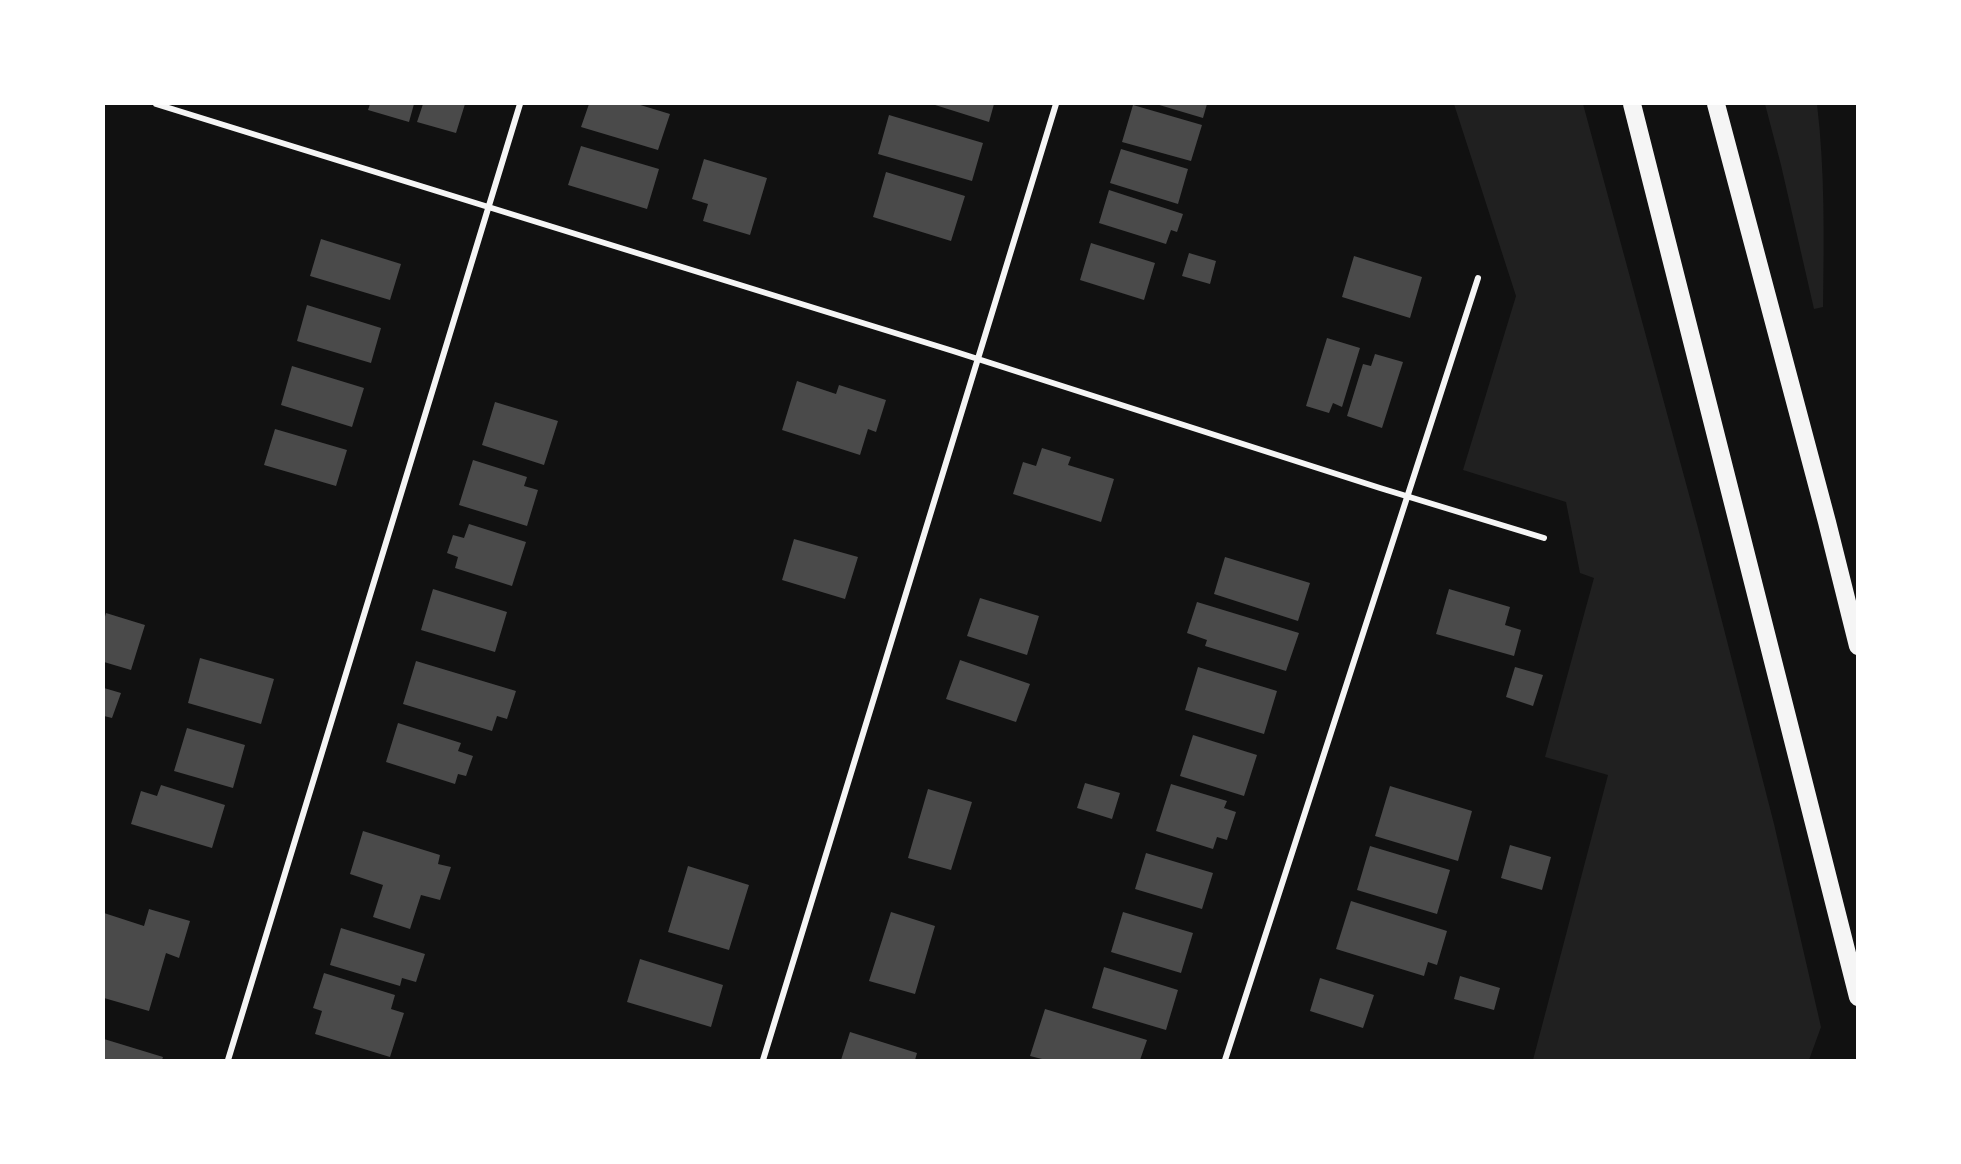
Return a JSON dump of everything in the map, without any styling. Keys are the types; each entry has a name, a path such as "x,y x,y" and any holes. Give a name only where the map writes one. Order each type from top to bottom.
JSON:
{"highway":[{"path":"1632,104 1857,997"},
{"path":"1716,104 1827,522 1857,646"}],"street":[{"path":"156,104 977,358 1407,497 1544,538"},
{"path":"228,1060 520,104"},
{"path":"763,1060 1056,104"},
{"path":"1225,1060 1478,278"}],"shaded area":[{"path":"1454,104 1583,104 1697,524 1774,824 1821,1027 1809,1060 1533,1060 1608,775 1545,757 1594,578 1580,573 1566,502 1463,470 1516,296"},
{"path":"1765,104 1817,104 1823,180 1823,307 1814,309"}],"building":[{"path":"370,104 414,104 409,122 368,110"},
{"path":"423,104 465,104 456,133 417,122"},
{"path":"589,104 637,104 670,114 658,150 581,127"},
{"path":"932,104 994,104 989,122"},
{"path":"1156,104 1207,104 1203,118"},
{"path":"1133,105 1202,125 1191,161 1122,142"},
{"path":"889,115 983,143 972,181 878,154"},
{"path":"581,146 659,169 647,209 568,185"},
{"path":"1121,149 1188,169 1178,204 1110,183"},
{"path":"704,159 767,178 750,235 703,221 708,204 692,199"},
{"path":"886,172 965,196 951,241 873,217"},
{"path":"1109,190 1183,214 1177,232 1171,230 1166,244 1099,223"},
{"path":"321,239 401,264 390,300 310,276"},
{"path":"1091,243 1155,263 1144,300 1080,280"},
{"path":"1189,253 1216,261 1210,284 1182,276"},
{"path":"1354,256 1422,277 1410,318 1342,297"},
{"path":"307,305 381,328 371,363 297,341"},
{"path":"1327,338 1360,348 1342,407 1333,403 1329,413 1306,406"},
{"path":"1375,354 1403,362 1382,428 1347,416 1363,364 1371,366"},
{"path":"292,366 364,388 352,427 281,405"},
{"path":"797,381 836,394 839,385 886,400 876,432 868,429 860,455 782,430"},
{"path":"495,402 558,421 544,465 482,445"},
{"path":"275,429 347,450 336,486 264,465"},
{"path":"1042,448 1071,457 1068,465 1114,479 1101,522 1013,494 1023,462 1036,466"},
{"path":"473,460 527,477 524,486 538,490 527,526 459,505"},
{"path":"469,524 526,542 512,586 455,568 458,557 447,553 453,535 464,538"},
{"path":"794,539 858,557 845,599 782,580"},
{"path":"1225,557 1310,583 1298,621 1214,594"},
{"path":"433,589 507,612 495,652 421,630"},
{"path":"1449,589 1510,607 1505,625 1521,630 1514,656 1436,634"},
{"path":"980,598 1039,616 1027,655 967,636"},
{"path":"1197,602 1299,633 1286,671 1205,646 1207,640 1187,633"},
{"path":"106,613 145,625 131,670 104,662"},
{"path":"200,658 274,679 261,724 188,703"},
{"path":"960,660 1030,684 1016,722 946,699"},
{"path":"416,661 516,691 507,719 497,716 492,731 403,704"},
{"path":"1198,667 1277,691 1264,734 1185,710"},
{"path":"1515,667 1543,675 1533,706 1506,697"},
{"path":"104,688 121,693 112,718 104,716"},
{"path":"398,723 461,743 458,751 473,756 466,776 458,774 455,784 386,762"},
{"path":"187,728 245,745 233,788 174,771"},
{"path":"1193,735 1257,755 1244,796 1180,776"},
{"path":"1085,783 1120,793 1112,819 1077,808"},
{"path":"1171,784 1227,801 1224,808 1236,812 1227,840 1217,837 1213,849 1156,831"},
{"path":"161,785 225,805 212,848 131,824 141,791 157,796"},
{"path":"1390,786 1472,811 1458,861 1375,836"},
{"path":"928,789 972,802 951,870 908,858"},
{"path":"363,831 440,855 438,864 451,867 440,900 421,895 410,929 373,917 383,885 350,874"},
{"path":"1510,845 1551,857 1542,890 1501,878"},
{"path":"1370,846 1450,870 1437,914 1357,890"},
{"path":"1146,853 1213,873 1202,909 1135,889"},
{"path":"688,866 749,885 729,950 668,932"},
{"path":"1351,901 1447,931 1437,965 1428,962 1424,976 1336,949"},
{"path":"149,909 190,921 179,958 166,953 149,1011 104,998 104,913 144,926"},
{"path":"891,912 935,926 915,994 869,981"},
{"path":"1123,912 1193,933 1181,973 1111,952"},
{"path":"341,928 425,954 416,982 402,978 400,986 330,965"},
{"path":"640,959 723,985 711,1027 627,1002"},
{"path":"1104,967 1178,990 1166,1030 1092,1008"},
{"path":"324,973 395,995 391,1009 404,1013 390,1057 315,1034 322,1011 313,1008"},
{"path":"1460,976 1500,988 1494,1010 1454,999"},
{"path":"1320,978 1374,995 1363,1028 1310,1011"},
{"path":"1045,1009 1147,1040 1140,1060 1046,1060 1030,1056"},
{"path":"850,1032 917,1053 915,1060 841,1060"},
{"path":"104,1039 163,1057 162,1060 104,1060"}]}
